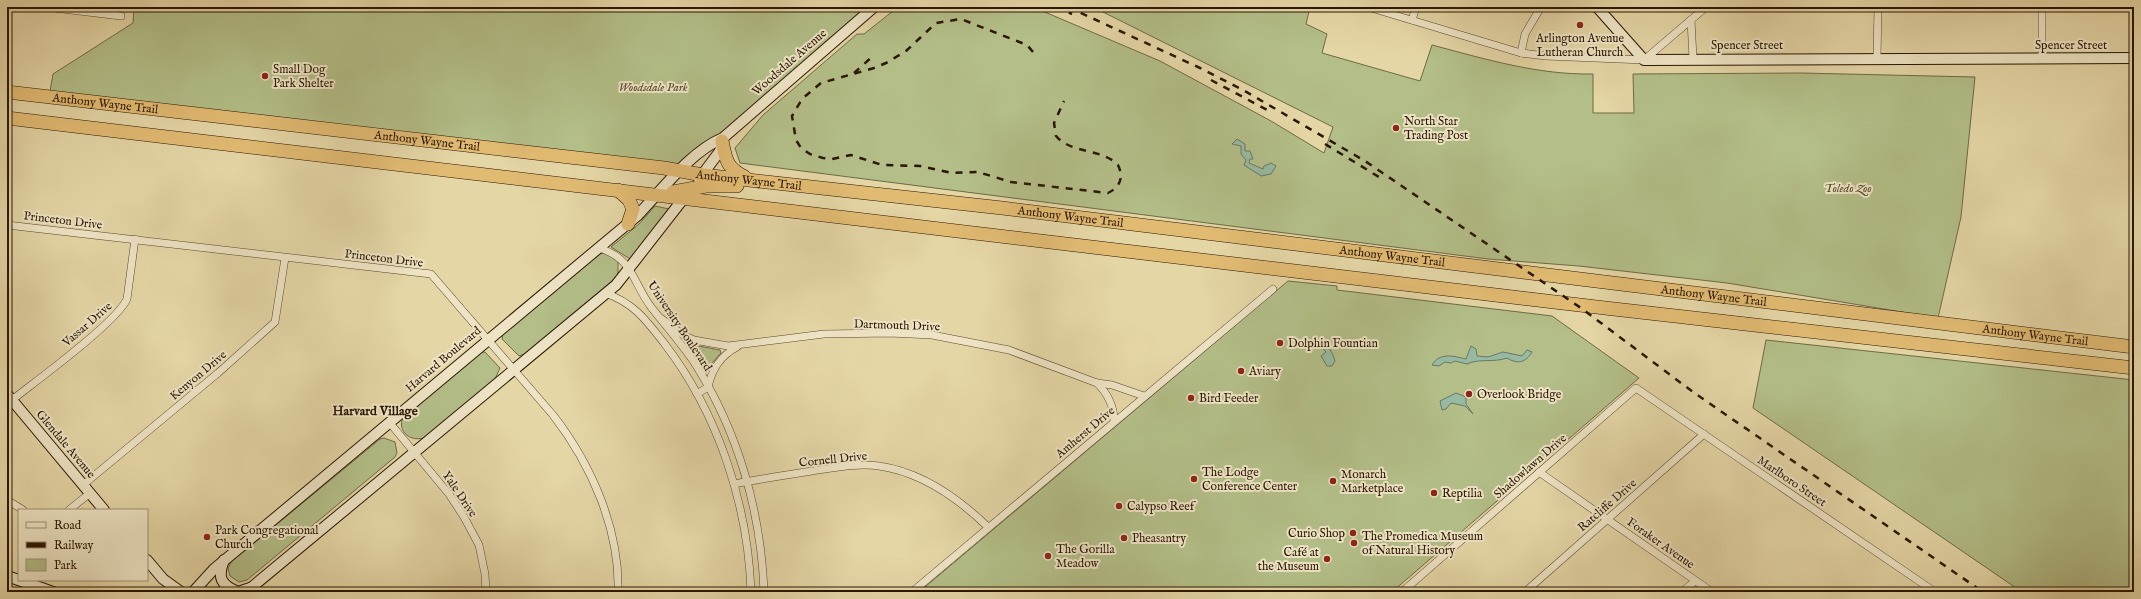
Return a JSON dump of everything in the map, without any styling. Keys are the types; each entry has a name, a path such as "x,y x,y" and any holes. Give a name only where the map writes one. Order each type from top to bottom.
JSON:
{"highway":[{"name":"Anthony Wayne Trail","path":"7,92 681,170 702,175 825,188 1517,270 1768,303 2134,347"},
{"name":"Anthony Wayne Trail","path":"7,118 657,195 687,193 1613,309 2134,368"},
{"path":"723,140 726,159 730,167 751,180"},
{"path":"687,193 735,185 788,192 825,188"},
{"path":"618,190 629,200 633,208 628,224"}],"street":[{"path":"46,7 79,9 121,16"},
{"name":"Woodsdale Avenue","path":"657,195 681,170 711,143 723,140 874,7"},
{"name":"Spencer Street","path":"1368,7 1521,53 1552,57 1644,60 1693,58 2134,58"},
{"path":"1412,20 1416,7"},
{"path":"1521,53 1525,34 1541,7"},
{"path":"1597,7 1644,60 1706,7"},
{"path":"1877,58 1878,7"},
{"path":"2042,7 2042,59"},
{"path":"1691,20 1693,58"},
{"name":"Woodsdale Avenue","path":"687,193 720,151 723,140"},
{"path":"224,560 220,570 220,577 224,584 238,592 248,590 513,368 616,285 687,193"},
{"name":"Harvard Boulevard","path":"193,592 203,579 224,560 388,422 628,224 657,195"},
{"name":"Princeton Drive","path":"7,225 431,274 513,368 570,437 600,496 612,532 619,578 618,592"},
{"name":"Vassar Drive","path":"10,397 92,336 124,307 127,299 135,239"},
{"name":"University Boulevard","path":"599,248 611,251 630,268 642,292 683,347 708,387 726,424 747,482 757,527 764,592"},
{"name":"Kenyon Drive","path":"83,484 218,373 275,322 286,258"},
{"name":"Amherst Drive","path":"912,592 1273,289"},
{"name":"University Boulevard","path":"605,293 624,300 648,323 673,354 697,394 719,442 734,484 747,545 751,592"},
{"path":"648,323 660,317"},
{"name":"Dartmouth Drive","path":"660,317 683,335 694,340 715,345 739,346 824,334 890,333 932,335 1009,350 1097,383 1112,385 1144,396"},
{"name":"Dartmouth Drive","path":"708,387 716,365 729,351 739,346"},
{"path":"1097,383 1108,396 1114,412 1114,422"},
{"path":"697,394 708,387"},
{"name":"Marlboro Street","path":"1636,388 1935,592"},
{"name":"Shadowlawn Drive","path":"1402,592 1636,388"},
{"name":"Glendale Avenue","path":"10,397 103,509"},
{"name":"Yale Drive","path":"388,422 449,494 478,545 485,574 486,592"},
{"name":"Ratcliffe Drive","path":"1525,592 1704,434"},
{"name":"Cornell Drive","path":"734,484 851,466 878,466 906,472 934,485 964,503 988,527"},
{"name":"Foraker Avenue","path":"1539,472 1712,592"},
{"path":"70,509 90,493"},
{"path":"7,500 21,509"},
{"path":"148,561 163,579 181,592"},
{"path":"7,576 18,580"},
{"path":"163,579 169,592"},
{"path":"21,581 53,592"},
{"path":"1682,592 1695,581"}],"green space":[{"name":"Woodsdale Park","path":"134,7 874,7 681,170 49,97 53,74 133,23"},
{"name":"Toledo Zoo","path":"898,7 1033,7 1160,61 1271,121 1324,153 1333,127 1093,7 1168,7 1184,12 1186,7 1310,7 1306,24 1327,34 1322,53 1420,81 1432,45 1492,61 1532,69 1572,74 1593,74 1593,113 1634,113 1633,74 1801,73 1975,77 1961,217 1938,318 1727,283 1579,266 1488,259 740,163 735,148 763,115 857,34 864,34"},
{"path":"655,206 669,209 630,259 611,247 639,224"},
{"path":"606,253 613,256 618,262 618,274 613,280 524,354 519,356 502,339 503,333 597,254"},
{"path":"1288,281 1337,286 1337,290 1552,316 1639,378 1392,592 919,592"},
{"path":"1766,340 2134,380 2134,592 2022,592 1753,408"},
{"path":"688,344 720,350 721,353 712,363 707,373 703,371"},
{"path":"485,352 500,368 495,379 424,438 413,438 405,434 402,425 404,414 477,353"},
{"path":"384,438 395,442 397,453 395,457 247,580 239,582 230,576 228,569 231,562 380,439"}],"shaded area":[{"path":"1237,139 1245,144 1245,151 1250,151 1253,159 1250,159 1249,163 1263,169 1264,166 1271,163 1276,166 1271,174 1261,176 1244,165 1246,160 1241,154 1241,146 1232,144"},
{"path":"1324,345 1330,349 1335,361 1332,366 1327,366 1321,356 1326,352 1321,347"},
{"path":"1471,346 1476,349 1477,356 1488,357 1503,352 1522,356 1527,350 1532,352 1527,358 1518,362 1507,358 1476,361 1467,364 1455,361 1451,363 1445,362 1439,366 1432,365 1439,358 1447,356 1466,359"},
{"path":"1456,393 1466,397 1466,404 1473,414 1465,406 1451,403 1446,409 1442,410 1440,401"}],"railway":[{"path":"1056,7 1072,14"},
{"path":"1068,7 1200,68 1243,90 1365,161 1581,308 1693,392 1983,592"},
{"path":"1033,52 1027,45 961,19 936,23 906,51 886,63 874,68 821,83 802,99 792,116 796,140 801,148 810,154 823,158 832,159 851,155 882,165 920,166 952,173 978,172 1011,182 1108,193 1112,191 1118,185 1121,178 1118,165 1104,156 1070,146 1062,142 1056,136 1054,123 1064,101"},
{"path":"854,73 873,56"},
{"path":"1211,80 1271,112"},
{"path":"1325,144 1379,177"}],"place":[{"name":"Arlington Avenue Lutheran Church","path":"1580,25"},
{"name":"Small Dog Park Shelter","path":"265,76"},
{"name":"North Star Trading Post","path":"1396,128"},
{"name":"Dolphin Fountian","path":"1280,343"},
{"name":"Aviary","path":"1241,371"},
{"name":"Overlook Bridge","path":"1469,394"},
{"name":"Bird Feeder","path":"1191,398"},
{"name":"The Lodge Conference Center","path":"1194,479"},
{"name":"Monarch Marketplace","path":"1333,481"},
{"name":"Reptilia","path":"1434,493"},
{"name":"Calypso Reef","path":"1119,506"},
{"name":"Curio Shop","path":"1353,533"},
{"name":"Park Congregational Church","path":"207,537"},
{"name":"Pheasantry","path":"1124,538"},
{"name":"The Promedica Museum of Natural History","path":"1354,543"},
{"name":"The Gorilla Meadow","path":"1048,556"},
{"name":"Café at the Museum","path":"1327,559"}],"district":[{"name":"Harvard Village","path":"375,410"}]}
